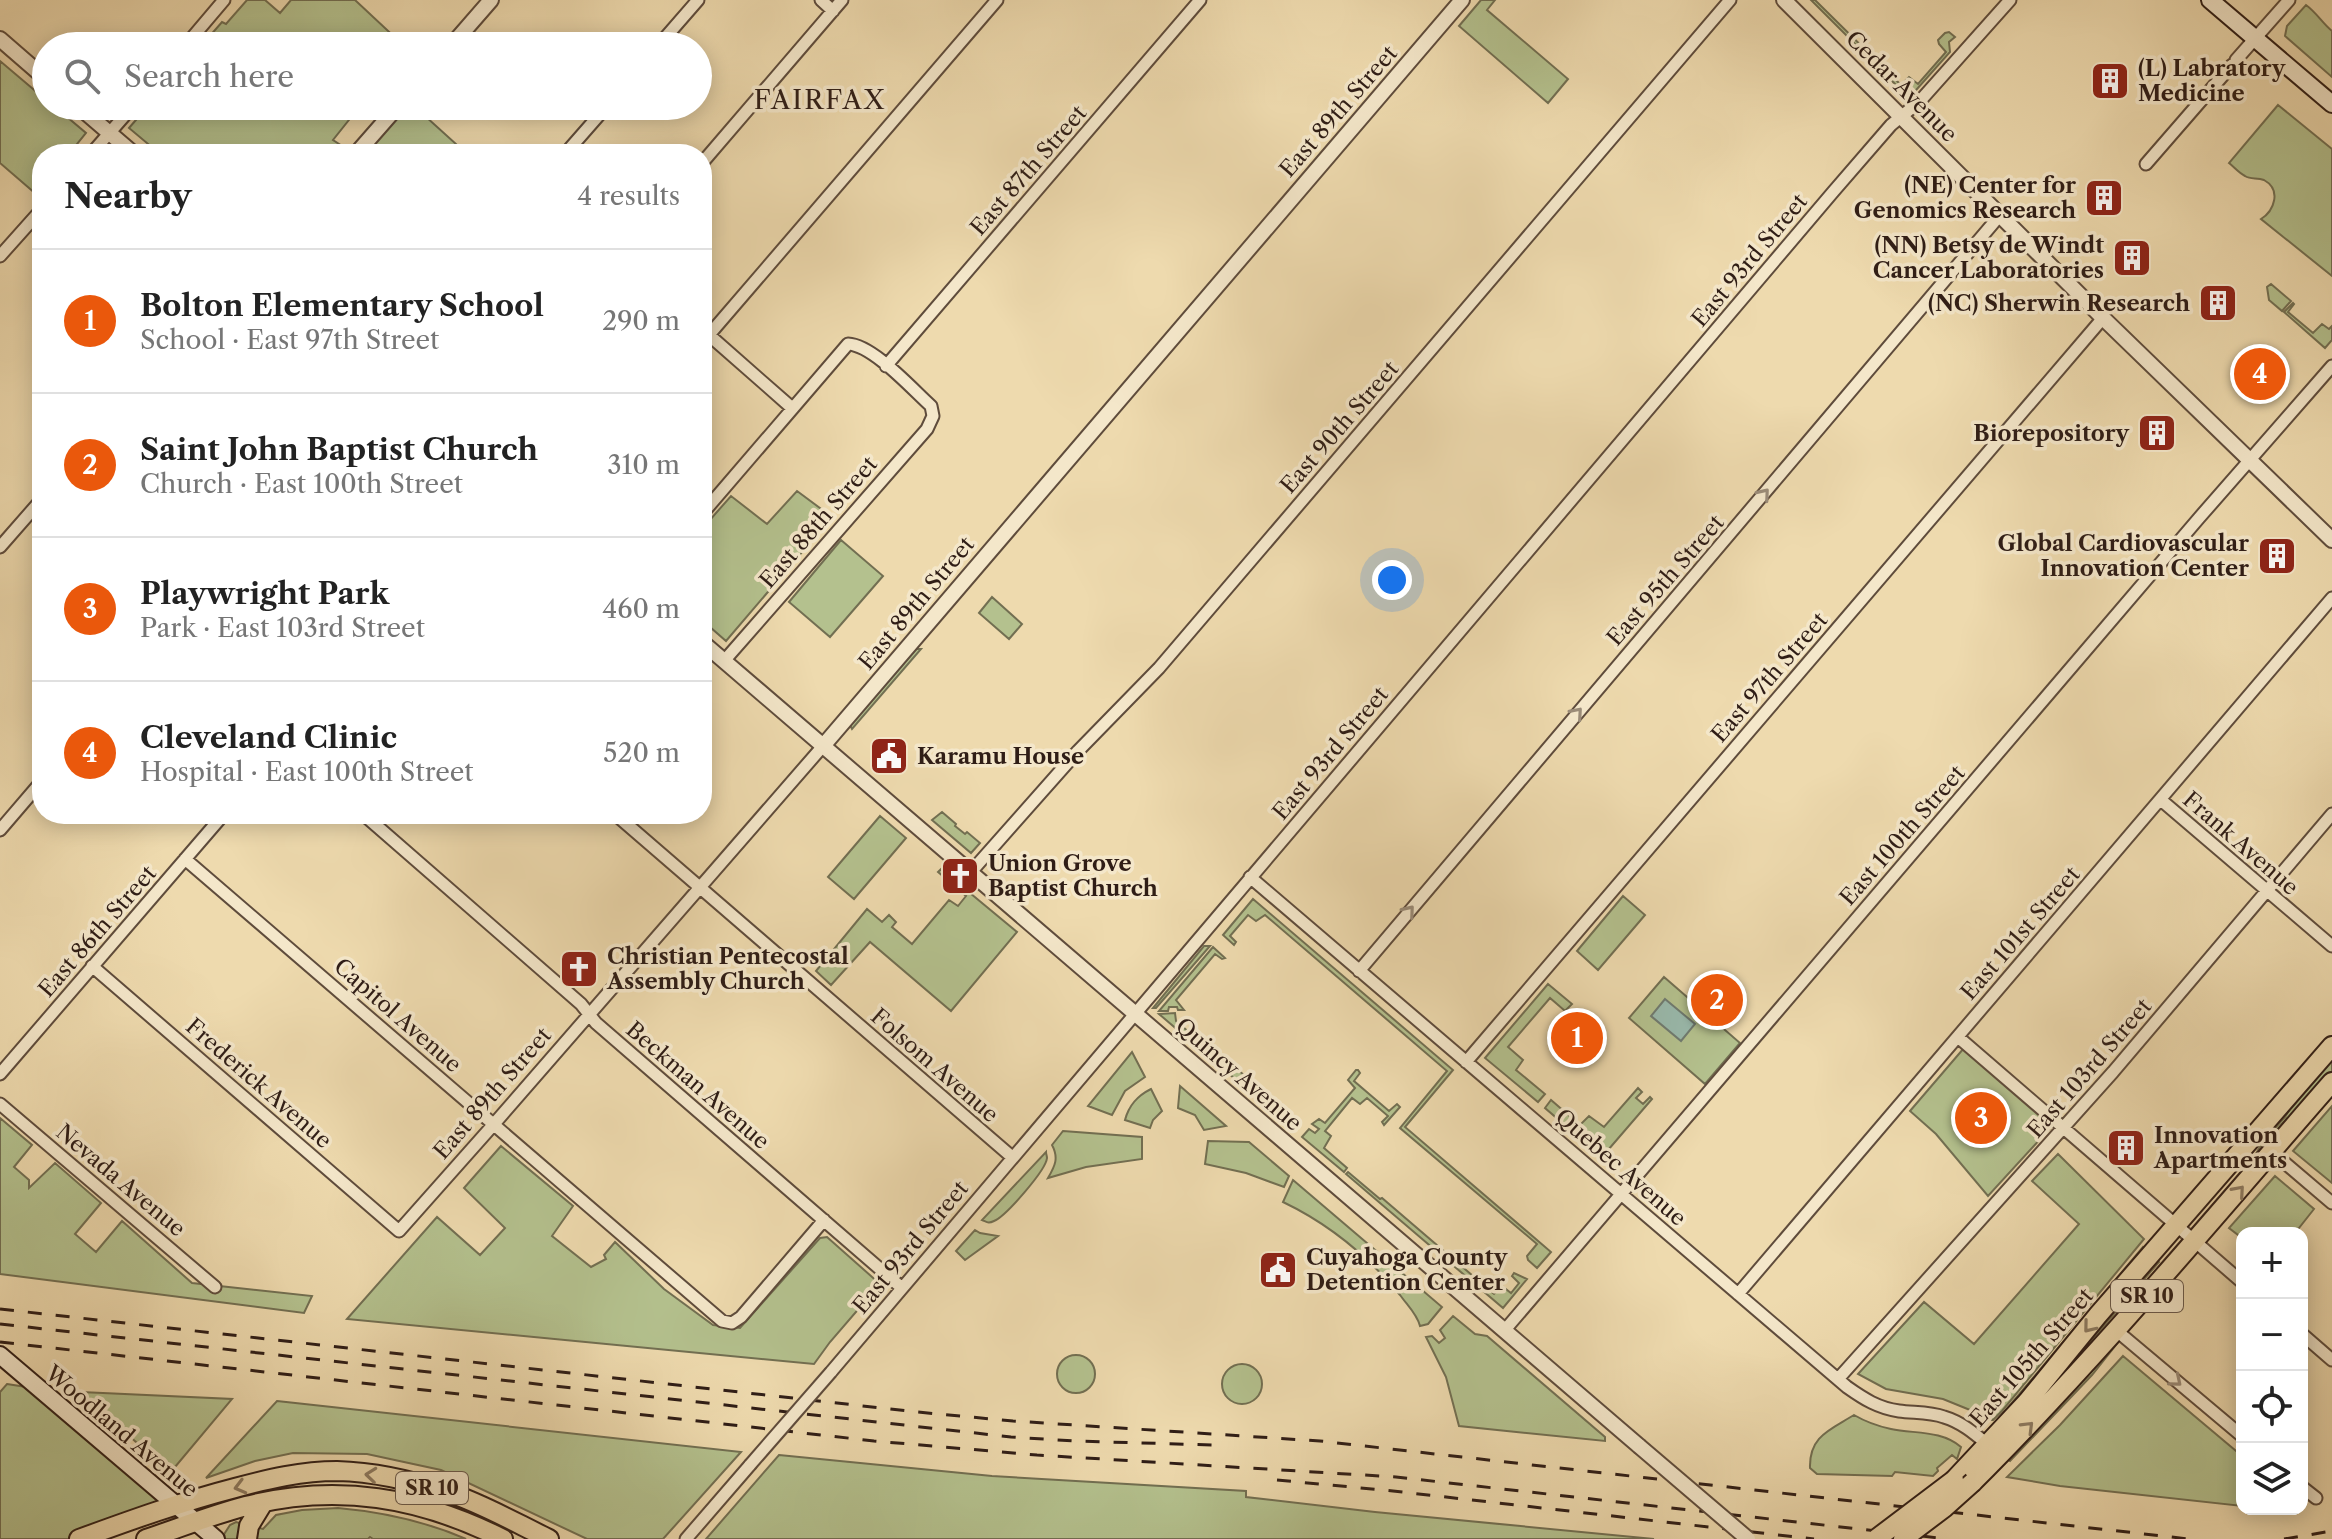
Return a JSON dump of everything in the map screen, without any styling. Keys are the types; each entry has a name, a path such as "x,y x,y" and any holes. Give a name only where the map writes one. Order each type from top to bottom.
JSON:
{"main road":[{"path":"2210,0 2332,104"},
{"name":"East 105th Street","path":"1876,1539 1954,1480 2027,1402 2098,1315 2332,1046"},
{"name":"East 105th Street","path":"1903,1539 1973,1482 2047,1408 2332,1082"},
{"name":"Woodland Avenue","path":"0,1355 216,1539"},
{"name":"SR 10","path":"79,1539 174,1504 284,1476 321,1472 404,1480 446,1492 493,1510 549,1539"},
{"name":"SR 10","path":"146,1539 263,1503 329,1494 381,1498 437,1510 503,1539"},
{"path":"247,1539 249,1526 263,1503"}],"street":[{"path":"197,32 224,0"},
{"path":"463,32 491,0"},
{"path":"670,32 698,0"},
{"path":"821,0 833,11"},
{"path":"712,151 842,0"},
{"path":"712,331 997,0"},
{"name":"East 87th Street","path":"886,366 1200,0"},
{"name":"East 89th Street","path":"399,1231 823,746 1462,0"},
{"name":"East 90th Street","path":"970,873 1078,751 1169,657 1730,0"},
{"name":"Cedar Avenue","path":"1784,0 2103,318 2332,540"},
{"name":"East 93rd Street","path":"686,1539 1833,192 1891,125 1920,101 2010,0"},
{"path":"2146,164 2289,0"},
{"path":"0,39 32,67"},
{"path":"95,120 123,144"},
{"path":"100,144 121,120"},
{"path":"365,144 386,120"},
{"path":"574,144 595,120"},
{"name":"East 95th Street","path":"1359,971 2001,214"},
{"path":"0,256 32,220"},
{"name":"East 97th Street","path":"1466,1062 2103,318"},
{"path":"712,502 848,344 857,344 886,366"},
{"path":"712,345 792,408"},
{"name":"East 88th Street","path":"724,661 927,429 933,416 931,406 886,366"},
{"name":"East 100th Street","path":"1504,1331 2332,366"},
{"path":"0,547 32,510"},
{"name":"East 101st Street","path":"1738,1294 2332,598"},
{"name":"Quincy Avenue","path":"712,651 1748,1539"},
{"path":"0,830 32,793"},
{"name":"Frank Avenue","path":"2161,800 2332,946"},
{"name":"East 103rd Street","path":"1838,1379 2063,1128 2332,814"},
{"name":"East 86th Street","path":"0,1074 215,824"},
{"name":"Beckman Avenue","path":"374,824 581,1004 597,1025 902,1288"},
{"name":"Folsom Avenue","path":"627,824 1012,1157"},
{"name":"Capitol Avenue","path":"185,859 722,1321 732,1323 741,1317 824,1220"},
{"name":"Quebec Avenue","path":"1250,877 1838,1379 1869,1402 1890,1409 1944,1417 1970,1429 1987,1444"},
{"name":"Frederick Avenue","path":"92,966 399,1231"},
{"path":"1958,1037 2236,1277"},
{"name":"Nevada Avenue","path":"0,1104 215,1287"},
{"path":"2272,1152 2332,1203"},
{"path":"2117,1331 2236,1431"},
{"path":"2308,1339 2332,1360"},
{"path":"2308,1492 2316,1498"}],"green space":[{"path":"247,0 265,0 280,13 291,0 355,0 389,32 213,32 222,22 226,24"},
{"path":"1481,0 1495,0 1487,10 1568,79 1548,103 1459,26"},
{"path":"1811,0 1815,0 1901,85 1909,77 1918,84 1946,52 1938,40 1949,32 1955,37 1949,42 1950,52 1909,98"},
{"path":"2306,5 2332,31 2332,77 2285,36 2287,26"},
{"path":"0,61 32,88 32,120 71,120 86,133 77,144 32,144 32,191 0,163"},
{"path":"2278,105 2332,149 2332,276 2261,219 2274,200 2270,184 2247,177 2229,163"},
{"path":"136,120 349,120 333,140 339,144 148,144 129,128"},
{"path":"394,120 429,120 456,144 374,144"},
{"path":"2271,284 2291,301 2282,311 2269,300 2267,287"},
{"path":"2293,303 2288,312 2313,333 2322,324 2329,329 2332,326 2332,340 2325,348 2284,312"},
{"path":"797,491 832,517 726,641 712,629 712,518 731,496 767,524"},
{"path":"841,540 883,576 830,637 789,602"},
{"path":"992,597 1022,624 1009,639 979,613"},
{"path":"916,649 921,649 852,729 850,725"},
{"path":"942,812 955,826 980,843 971,853 932,820"},
{"path":"880,816 906,838 854,899 828,877"},
{"path":"941,869 1017,932 951,1011 870,942 831,985 816,971 867,909 882,922 889,915 896,922 892,927 912,944 949,900 958,906 966,896 938,872"},
{"path":"1623,896 1645,915 1598,970 1577,951"},
{"path":"1253,899 1453,1070 1405,1127 1551,1252 1537,1268 1527,1256 1537,1244 1400,1128 1447,1071 1265,915 1256,921 1248,915 1230,936 1236,942 1234,945 1223,935"},
{"path":"1204,946 1210,946 1153,1008"},
{"path":"1213,947 1225,958 1215,954 1176,1000 1184,1010 1169,1007 1168,1011 1159,1011"},
{"path":"1664,977 1740,1043 1705,1084 1629,1018"},
{"path":"1548,984 1572,1004 1565,1011 1550,998 1508,1047 1523,1060 1516,1070 1545,1094 1538,1102 1485,1058"},
{"path":"1175,1013 1176,1021 1274,1101 1269,1108 1159,1014"},
{"path":"1964,1048 2053,1125 1988,1196 1936,1134 1910,1111"},
{"path":"1132,1052 1145,1077 1125,1091 1112,1115 1088,1106"},
{"path":"2332,1055 2332,1071 2249,1166 2262,1143"},
{"path":"1356,1070 1360,1073 1354,1081 1389,1111 1397,1104 1400,1107 1384,1125 1382,1122 1388,1116 1367,1098 1360,1104 1352,1098 1325,1131 1331,1136 1324,1148 1347,1168 1344,1172 1302,1137 1309,1129 1315,1133 1319,1129 1312,1124 1319,1119 1325,1123 1355,1088 1348,1080"},
{"path":"1180,1086 1226,1126 1204,1130 1195,1115 1178,1108"},
{"path":"1638,1088 1642,1092 1636,1098 1643,1104 1650,1097 1652,1099 1602,1157 1545,1108 1551,1100 1580,1125 1589,1116 1604,1127"},
{"path":"1151,1089 1162,1111 1150,1128 1125,1120 1134,1102"},
{"path":"2332,1106 2332,1183 2293,1151"},
{"path":"0,1118 32,1145 14,1167 29,1180 29,1188 55,1163 101,1203 75,1234 96,1252 122,1221 192,1283 312,1296 304,1313 0,1274"},
{"path":"1063,1131 1142,1137 1142,1159 1086,1167 1048,1178 1055,1162 1052,1145"},
{"path":"1208,1141 1249,1142 1289,1176 1284,1187 1246,1173 1205,1164"},
{"path":"501,1146 573,1206 552,1236 591,1267 606,1259 604,1255 615,1242 664,1289 713,1325 740,1328 820,1238 827,1237 880,1284 814,1364 347,1319 437,1217 480,1255 505,1228 464,1188"},
{"path":"1046,1152 1045,1164 1016,1202 994,1221 989,1223 982,1220"},
{"path":"2058,1154 2144,1239 2002,1411 1993,1420 1987,1420 1943,1399 1886,1389 1858,1374 1924,1302 1974,1344 2079,1224 2032,1181"},
{"path":"1348,1172 1494,1294 1502,1286 1511,1293 1519,1283 1512,1276 1514,1273 1527,1279 1503,1308 1346,1174"},
{"path":"2275,1176 2314,1209 2300,1227 2236,1227 2236,1233 2229,1228"},
{"path":"1293,1180 1442,1307 1428,1324 1420,1326 1412,1310 1361,1254 1316,1220 1283,1202"},
{"path":"975,1230 998,1236 965,1260 956,1251"},
{"path":"2143,1247 2146,1250 1996,1425 1995,1423"},
{"path":"2156,1259 2159,1262 2094,1337 2080,1362 2014,1427"},
{"path":"1453,1316 1475,1334 1487,1336 1605,1437 1605,1441 1459,1426 1446,1377 1426,1337 1432,1336 1439,1343 1445,1338 1440,1330"},
{"path":"2116,1345 2092,1375 2010,1461 2007,1459 2111,1347"},
{"path":"1076,1355 1090,1360 1095,1374 1090,1388 1076,1393 1062,1388 1057,1374 1062,1360"},
{"path":"2123,1356 2236,1451 2236,1505 2060,1486 2007,1477"},
{"path":"1242,1364 1256,1370 1262,1384 1256,1398 1242,1404 1228,1398 1222,1384 1228,1370"},
{"path":"7,1384 39,1389 174,1504 79,1539 0,1539 0,1392"},
{"path":"81,1392 232,1399 170,1473"},
{"path":"277,1401 741,1452 663,1539 587,1539 441,1470 367,1454 293,1453 255,1461 206,1478"},
{"path":"1854,1415 1886,1428 1945,1438 1961,1447 1957,1459 1952,1455 1937,1468 1933,1476 1895,1472 1892,1476 1817,1474 1810,1468 1817,1441"},
{"path":"779,1455 992,1476 1246,1491 1246,1497 1654,1539 706,1539"},
{"path":"338,1508 404,1518 466,1539 221,1539 230,1525 236,1522 263,1529 276,1515"}],"shaded area":[{"path":"1665,999 1695,1024 1681,1041 1651,1016"}],"railway":[{"path":"0,1309 917,1412 1320,1441 2189,1539"},
{"path":"0,1324 1011,1437 1214,1445"},
{"path":"0,1342 874,1441 1037,1455 1396,1477 1948,1539"},
{"path":"1277,1480 1814,1539"},
{"path":"2284,1539 2332,1531"}],"place":[{"name":"(L) Labratory Medicine","path":"2110,81"},
{"name":"(NE) Center for Genomics Research","path":"2104,198"},
{"name":"(NN) Betsy de Windt Cancer Laboratories","path":"2132,258"},
{"name":"(NC) Sherwin Research","path":"2218,303"},
{"name":"Cleveland Clinic","path":"2260,374"},
{"name":"Biorepository","path":"2157,433"},
{"name":"Global Cardiovascular Innovation Center","path":"2277,556"},
{"name":"Karamu House","path":"889,756"},
{"name":"Union Grove Baptist Church","path":"960,876"},
{"name":"Christian Pentecostal Assembly Church","path":"579,969"},
{"name":"Saint John Baptist Church","path":"1717,1000"},
{"name":"Bolton Elementary School","path":"1577,1038"},
{"name":"Playwright Park","path":"1981,1118"},
{"name":"Innovation Apartments","path":"2126,1148"},
{"name":"Cuyahoga County Detention Center","path":"1278,1270"}],"district":[{"name":"FAIRFAX","path":"820,100"}]}
